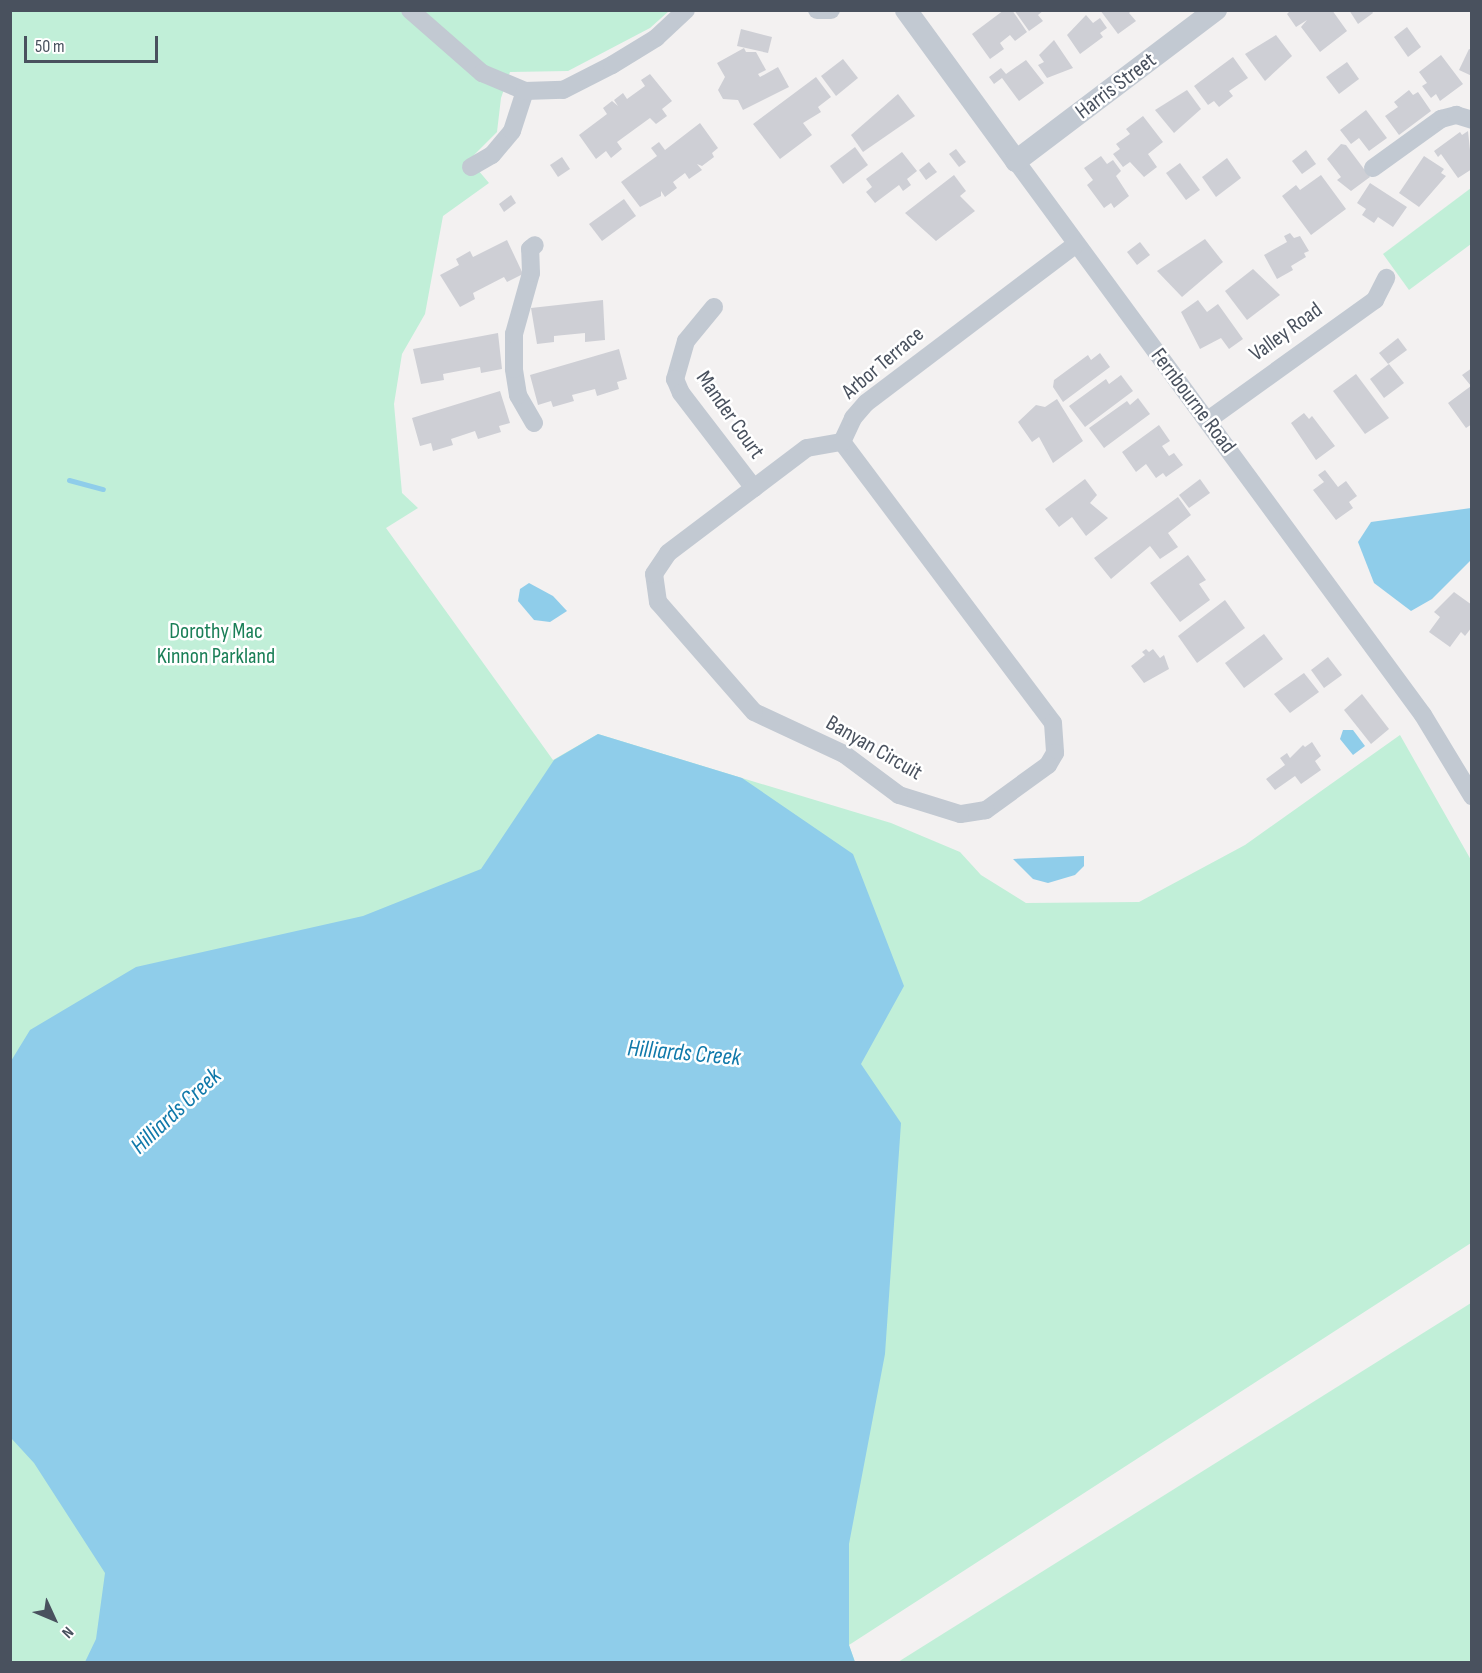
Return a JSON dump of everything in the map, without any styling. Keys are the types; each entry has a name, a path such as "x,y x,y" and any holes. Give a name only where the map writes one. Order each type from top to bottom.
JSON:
{"street":[{"path":"410,10 482,73 525,91 563,90 612,65 656,38 686,10"},
{"path":"817,10 831,10"},
{"name":"Fernbourne Road","path":"906,10 1423,716 1472,796"},
{"name":"Harris Street","path":"1016,160 1216,10"},
{"path":"471,167 492,155 512,131 525,91"},
{"path":"1373,168 1441,119 1456,115 1472,120"},
{"path":"534,423 518,395 514,369 514,334 531,273 530,249 535,244"},
{"name":"Arbor Terrace","path":"842,442 853,418 866,403 1076,244"},
{"name":"Valley Road","path":"1208,420 1375,300 1386,278"},
{"name":"Mander Court","path":"714,306 686,341 675,379 681,393 754,488"},
{"path":"754,488 807,448 842,442"},
{"name":"Banyan Circuit","path":"754,488 663,557 654,574 654,587 658,602 754,712 844,754 899,795 960,813 987,810 1048,765 1054,753 1053,723 842,442"}],"green space":[{"name":"Dorothy Mac Kinnon Parkland","path":"11,11 669,11 650,28 568,71 510,72 501,98 497,132 473,156 478,170 489,183 443,216 425,314 402,354 394,404 402,493 418,508 386,528 553,760 598,734 891,823 960,852 981,875 1026,903 1139,902 1245,845 1400,735 1471,860 1471,1243 849,1645 855,1662 11,1662"},
{"path":"1471,188 1471,244 1409,290 1383,254"},
{"path":"1471,1303 1471,1662 898,1662"}],"water":[{"path":"1471,508 1471,560 1432,599 1411,611 1374,583 1358,542 1371,522"},
{"path":"529,583 553,596 567,611 550,622 534,620 518,601 520,589"},
{"path":"1343,730 1353,730 1365,746 1353,755 1340,739"},
{"name":"Hilliards Creek","path":"598,734 742,778 853,854 904,986 861,1064 901,1123 885,1354 849,1544 849,1645 855,1662 85,1662 96,1639 105,1573 34,1463 11,1438 11,1061 30,1030 136,967 363,916 481,869 554,760"},
{"path":"1084,856 1084,866 1075,875 1048,883 1033,879 1013,859"}],"building":[{"path":"1004,10 1012,10 1027,32 1015,41 1010,35 1000,43 1004,49 990,59 972,34"},
{"path":"1014,10 1044,10 1038,15 1043,21 1029,31"},
{"path":"1100,10 1132,10 1129,13 1136,21 1118,34"},
{"path":"1291,10 1332,10 1347,31 1320,52 1301,27 1307,20 1296,27 1287,14"},
{"path":"1349,10 1371,10 1373,13 1358,24"},
{"path":"1086,15 1093,23 1100,18 1107,28 1100,33 1103,37 1080,54 1067,35"},
{"path":"1407,27 1421,47 1408,57 1394,37"},
{"path":"741,29 772,37 768,53 737,46"},
{"path":"1276,35 1292,56 1265,81 1245,54"},
{"path":"1054,40 1073,68 1047,78 1038,65 1044,62 1039,55"},
{"path":"744,48 746,52 756,52 766,70 758,74 760,77 778,67 789,87 743,110 738,100 723,99 718,90 725,77 717,63"},
{"path":"1469,49 1472,50 1472,76 1459,70"},
{"path":"1441,55 1463,84 1440,101 1436,94 1431,98 1422,86 1427,83 1419,72"},
{"path":"1233,57 1248,78 1229,91 1233,96 1219,107 1214,101 1208,105 1194,86"},
{"path":"843,59 858,78 836,96 821,76"},
{"path":"1026,60 1044,83 1019,101 1002,78 994,84 989,77 1001,68 1006,74"},
{"path":"1347,62 1359,79 1339,94 1326,77"},
{"path":"650,74 672,101 662,109 667,116 656,124 650,118 617,142 622,149 611,158 606,151 596,159 579,135 607,114 603,108 612,101 618,106 614,100 623,93 627,99 645,86 641,80"},
{"path":"816,77 831,97 818,107 821,112 803,123 812,135 780,159 753,124"},
{"path":"1187,90 1201,109 1174,133 1155,110"},
{"path":"1409,90 1413,95 1418,92 1431,111 1399,135 1385,116 1398,107 1394,102"},
{"path":"898,94 915,116 863,152 851,135"},
{"path":"1366,110 1387,138 1369,151 1359,138 1351,144 1340,130"},
{"path":"1143,116 1163,142 1148,154 1157,167 1144,177 1130,162 1123,167 1113,154 1120,149 1116,144 1130,134 1126,129"},
{"path":"700,123 718,148 712,153 714,157 702,166 697,164 702,170 689,179 685,173 673,182 677,188 665,197 661,191 661,196 640,207 621,182 657,156 651,148 659,142 665,150"},
{"path":"1468,131 1472,169 1458,178 1441,154 1438,157 1434,151 1460,132 1462,135"},
{"path":"1341,144 1346,145 1370,177 1351,191 1337,180 1341,177 1327,159"},
{"path":"855,147 868,165 843,184 830,166"},
{"path":"956,149 966,162 959,167 949,154"},
{"path":"1306,150 1316,164 1302,174 1292,161"},
{"path":"902,152 917,171 907,179 911,185 903,191 899,185 875,203 866,192 872,187 866,179"},
{"path":"1101,156 1107,164 1113,160 1121,171 1116,176 1129,196 1114,208 1111,203 1104,208 1087,185 1093,180 1084,168"},
{"path":"1424,156 1444,169 1441,173 1446,176 1419,207 1399,193"},
{"path":"562,157 570,169 558,177 550,165"},
{"path":"1227,158 1241,178 1216,197 1202,177"},
{"path":"929,162 937,172 926,180 919,170"},
{"path":"1180,163 1200,190 1186,200 1166,173"},
{"path":"954,175 966,191 960,196 975,211 936,241 905,213"},
{"path":"1321,175 1346,209 1311,235 1282,196 1296,185 1300,190"},
{"path":"1370,183 1407,207 1393,227 1378,217 1374,223 1362,215 1366,209 1357,203"},
{"path":"511,195 516,203 504,212 499,204"},
{"path":"624,199 636,216 602,241 589,224"},
{"path":"1290,233 1294,238 1300,236 1309,251 1304,253 1306,257 1291,266 1293,270 1277,279 1264,255 1287,242 1284,236"},
{"path":"1205,239 1223,262 1182,297 1157,271"},
{"path":"507,240 523,274 507,282 504,277 473,293 475,299 460,307 440,275 459,265 456,259 470,251 473,257"},
{"path":"1140,242 1150,255 1137,265 1127,252"},
{"path":"1253,269 1280,295 1247,320 1225,291"},
{"path":"603,300 605,340 585,342 585,333 554,336 554,342 537,344 531,308"},
{"path":"1198,300 1207,312 1218,304 1243,339 1229,349 1221,338 1200,349 1181,312"},
{"path":"498,333 502,369 481,373 480,367 443,374 444,380 421,384 413,349"},
{"path":"1398,338 1407,350 1388,364 1379,353"},
{"path":"619,349 627,379 617,382 619,389 597,396 595,389 572,395 574,401 553,407 551,401 538,405 530,375"},
{"path":"1100,353 1110,367 1063,402 1053,387 1054,380 1088,355 1091,360"},
{"path":"1389,364 1404,383 1384,398 1370,379"},
{"path":"1472,368 1472,424 1466,428 1448,403 1471,386 1462,375"},
{"path":"1356,374 1389,418 1365,434 1333,391"},
{"path":"1121,375 1133,391 1085,427 1069,406 1106,379 1109,384"},
{"path":"500,391 510,423 499,426 501,432 478,439 475,431 451,439 453,445 433,451 431,443 420,446 412,418"},
{"path":"1138,398 1150,414 1104,448 1089,428 1127,401 1130,405"},
{"path":"1057,399 1083,441 1053,463 1039,437 1032,442 1018,422 1036,405 1045,407"},
{"path":"1304,413 1309,419 1312,416 1335,446 1316,460 1291,423"},
{"path":"1159,425 1170,441 1162,446 1169,456 1174,453 1183,465 1166,477 1163,473 1156,478 1146,464 1136,472 1122,452"},
{"path":"1325,470 1338,487 1346,481 1357,496 1349,502 1353,508 1336,520 1313,490 1324,482 1318,475"},
{"path":"1085,479 1097,495 1090,503 1108,518 1086,536 1072,517 1059,527 1045,509"},
{"path":"1200,479 1210,493 1189,508 1179,495"},
{"path":"1178,497 1191,515 1168,533 1178,547 1160,559 1150,546 1111,579 1094,558"},
{"path":"1188,555 1206,580 1199,584 1210,600 1180,622 1150,583"},
{"path":"1454,592 1472,605 1472,627 1465,636 1461,632 1450,647 1429,632 1440,617 1434,612"},
{"path":"1225,600 1245,628 1197,663 1178,636"},
{"path":"1264,634 1283,659 1244,688 1225,663"},
{"path":"1146,649 1149,652 1153,649 1160,658 1164,655 1169,669 1144,683 1131,666 1145,655 1142,652"},
{"path":"1328,657 1342,675 1324,688 1311,670"},
{"path":"1304,673 1319,692 1290,713 1274,694"},
{"path":"1362,694 1389,729 1371,744 1344,710"},
{"path":"1312,742 1321,756 1315,761 1321,770 1301,784 1295,776 1275,790 1266,779 1285,765 1280,758 1287,753 1290,758 1303,745 1305,747"}],"waterway":[{"path":"69,480 103,489"}]}
